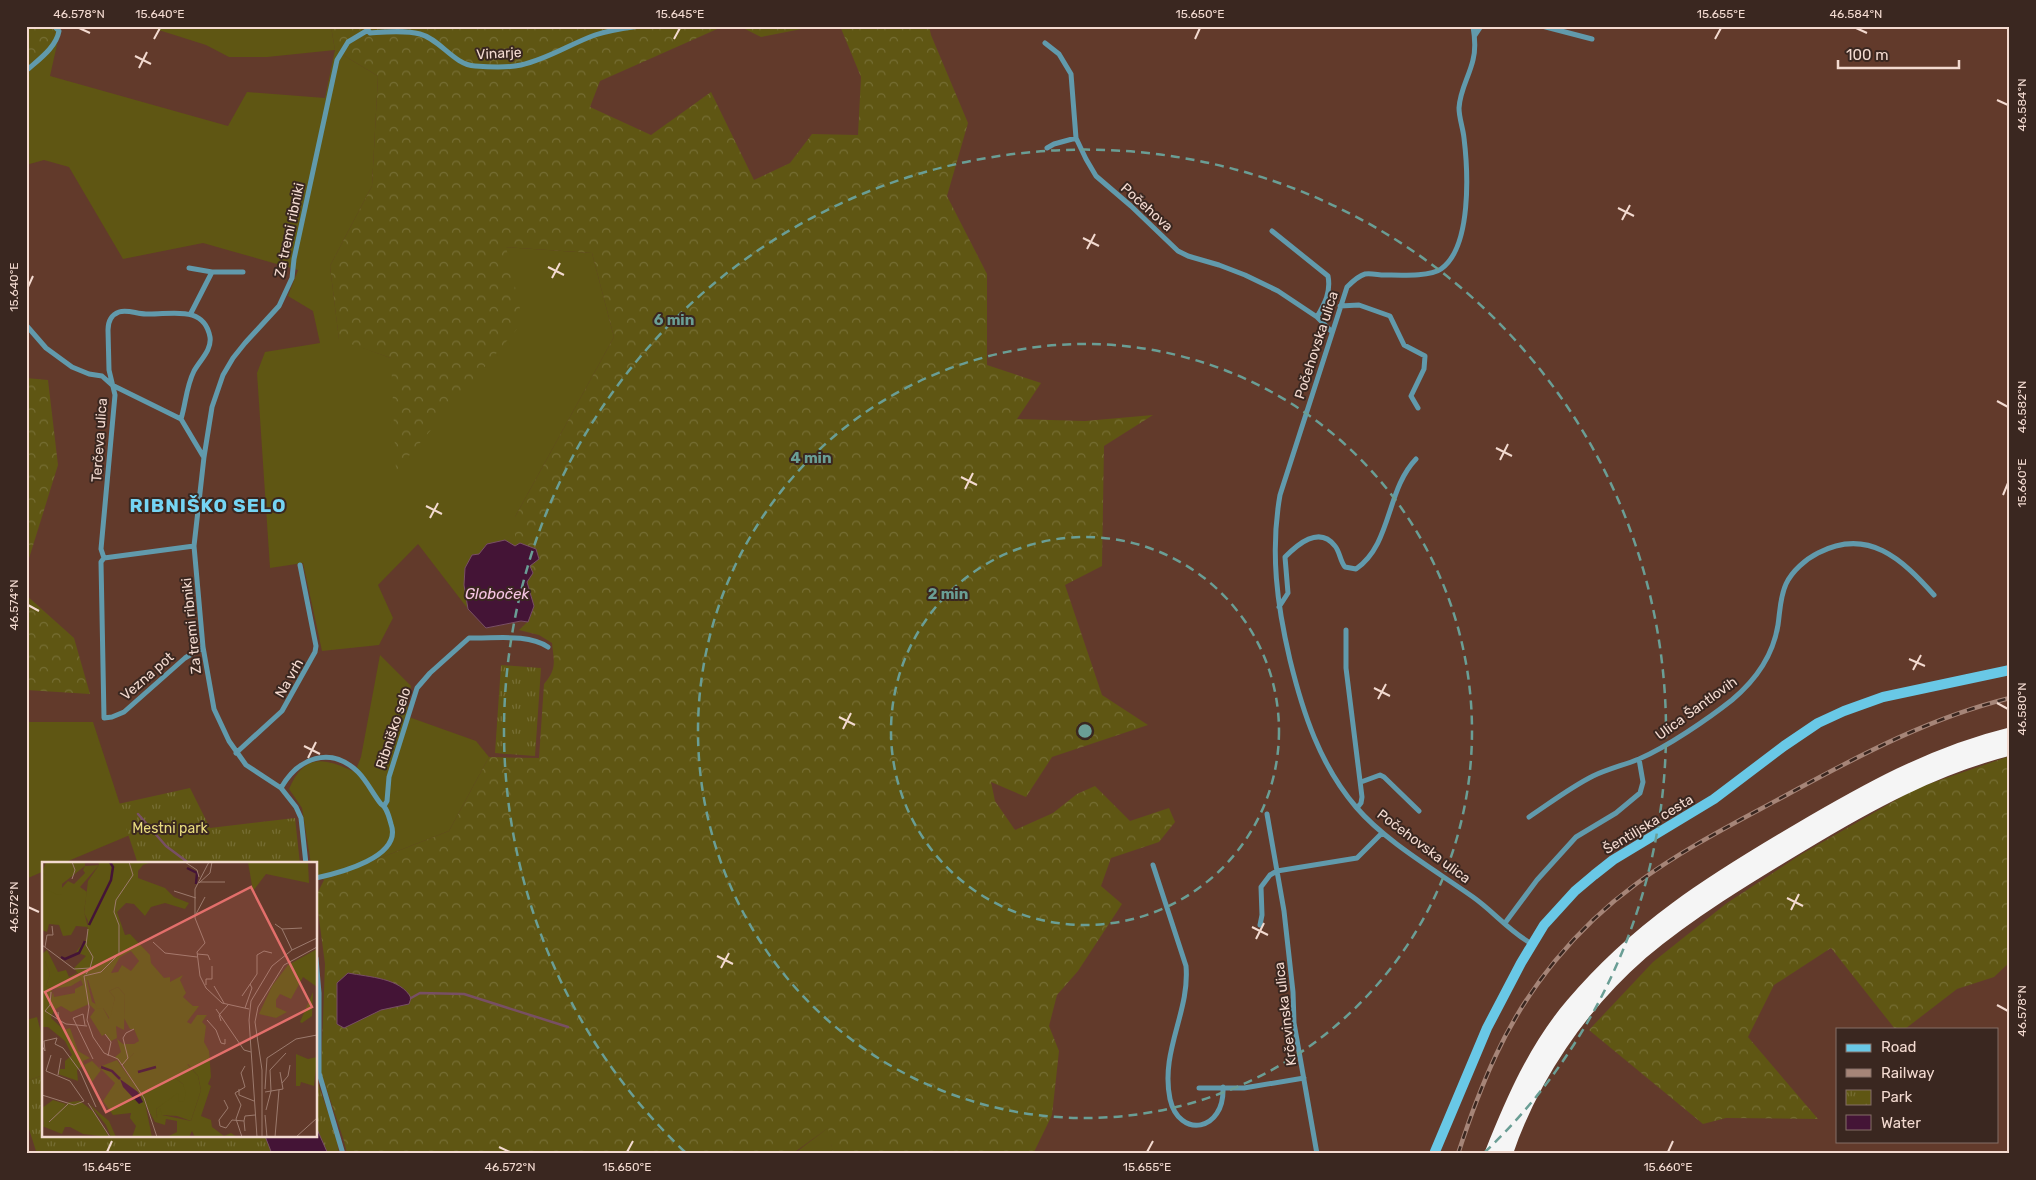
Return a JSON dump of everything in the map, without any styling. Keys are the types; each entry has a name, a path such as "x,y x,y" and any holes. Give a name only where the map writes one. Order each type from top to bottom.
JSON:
{"highway":[{"path":"1492,1154 1526,1077 1545,1043 1572,1006 1606,968 1643,934 1692,896 1887,780 1933,759 2010,735"},
{"path":"1505,1154 1538,1079 1560,1044 1589,1006 1641,952 1678,923 1717,897 1838,822 1893,792 1942,770 1982,755 2010,748"}],"street":[{"path":"26,71 46,54 57,38 59,31 54,26"},
{"name":"Vinarje","path":"369,28 370,33 420,34 433,40 463,62 473,66 520,66 551,55 594,35 640,26"},
{"name":"Počehovska ulica","path":"1473,26 1475,36 1473,60 1462,91 1459,109 1464,139 1466,209 1460,238 1452,255 1440,270 1425,274 1366,274 1354,280 1347,287 1280,496 1275,521 1274,547 1279,607 1300,703 1315,741 1341,788 1357,808 1382,832 1474,898 1505,922 1521,938 1532,944"},
{"path":"1475,36 1481,26"},
{"path":"1542,26 1592,39"},
{"name":"Za tremi ribniki","path":"306,862 301,818 296,807 281,788 246,765 236,753 214,709 204,647 194,546 204,457 212,407 222,375 245,343 279,306 289,286 338,60 348,42 369,28"},
{"name":"Počehova","path":"1046,43 1059,54 1071,74 1076,138 1096,176 1178,251 1245,275 1278,291 1318,318 1332,332"},
{"path":"1047,148 1076,138"},
{"path":"1272,231 1328,276 1330,285 1328,295 1318,318"},
{"path":"189,268 212,272 243,272"},
{"path":"181,419 189,383 210,343 206,326 197,316 191,313 212,272"},
{"path":"1340,306 1359,305 1390,316 1404,345 1424,356 1424,370 1411,396 1418,408"},
{"name":"Terčeva ulica","path":"104,718 101,562 104,558 101,549 114,403 109,370 108,324 114,315 124,311 139,314 191,313"},
{"path":"26,326 46,348 77,370 102,376 112,385 181,419 204,457"},
{"path":"102,376 109,370"},
{"path":"1279,607 1288,594 1285,557 1305,539 1318,538 1331,542 1336,547 1345,567 1356,569 1363,564 1377,545 1404,472 1416,459"},
{"name":"Ulica Šantlovih","path":"1529,816 1593,776 1658,750 1732,700 1758,674 1772,649 1786,585 1792,575 1811,556 1844,543 1872,546 1891,554 1908,567 1934,595"},
{"path":"104,558 194,546"},
{"name":"Na vrh","path":"236,753 282,711 316,652 300,565"},
{"path":"1346,630 1346,668 1362,797 1361,804 1357,808"},
{"name":"Ribniško selo","path":"384,806 387,801 389,777 413,697 417,688 430,673 469,638 530,639 548,647"},
{"name":"Vezna pot","path":"104,718 124,712 185,658 204,647"},
{"name":"Šentiljska cesta","path":"1434,1154 1491,1021 1532,944 1558,910 1594,875 1613,860 1714,799 1818,723 1883,697 2010,670"},
{"path":"281,788 298,766 321,757 331,758 349,765 360,774 384,806 392,828 392,838 383,853 341,871 318,877"},
{"path":"1505,922 1537,880 1576,837 1616,813 1640,793 1644,782 1639,759"},
{"path":"1360,782 1380,775 1384,776 1420,810"},
{"name":"Krčevinska ulica","path":"1267,814 1285,919 1293,992 1294,1022 1317,1154"},
{"path":"1260,925 1262,915 1261,887 1270,875 1277,871 1357,858 1382,832"},
{"path":"1153,865 1186,966 1188,981 1170,1052 1168,1073 1170,1100 1178,1117 1188,1123 1202,1124 1214,1119 1224,1099 1224,1088"},
{"path":"318,976 320,993 319,1073 343,1154"},
{"path":"1199,1088 1252,1087 1304,1078"}],"green space":[{"path":"26,26 59,26 36,58 26,68"},
{"path":"146,26 331,26 335,50 267,57 229,57 206,45"},
{"path":"331,26 724,26 600,81 590,107 651,135 711,92 754,180 790,163 812,134 858,135 861,77 840,26 929,26 931,35 968,123 947,196 987,274 987,365 1041,383 1017,419 1085,421 1153,415 1104,446 1102,566 1065,585 1102,695 1148,725 1052,757 1026,797 991,782 995,801 1015,830 1053,813 1077,794 1095,786 1130,821 1169,808 1175,822 1159,842 1111,858 1101,886 1122,904 1078,971 1057,995 1049,1026 1059,1051 1052,1115 1033,1154 833,1154 828,1128 792,1154 347,1154 321,1072 325,964 318,911 318,892 324,880 449,831 489,757 539,758 544,684 551,674 554,665 552,643 539,635 519,630 532,614 533,603 527,582 533,573 515,547 515,517 614,337 592,253 506,247 523,322 396,471 391,358 339,340 330,266 372,186 378,76 335,50","holes":["337,983 409,1004 381,1010 345,1027 337,1024"]},
{"path":"739,26 817,26 761,37"},
{"path":"58,28 60,31 50,76 228,126 247,92 325,98 335,50 378,76 372,186 330,266 339,339 391,358 505,247 592,253 614,337 515,517 515,547 487,544 479,554 464,585 468,609 418,544 378,585 393,618 379,645 322,651 303,563 270,568 257,373 265,352 320,343 313,311 288,296 298,270 203,243 123,259 69,167 44,160 26,165 26,68"},
{"path":"26,378 48,380 58,465 26,568"},
{"path":"26,595 74,638 90,694 26,690"},
{"path":"380,655 411,686 406,716 476,741 489,757 449,831 324,880 318,875 318,862 311,862 302,808 289,789 295,777 309,764 316,761 325,761 355,772 361,757"},
{"path":"501,665 541,668 535,756 495,753"},
{"path":"26,722 93,722 130,835 66,862 42,862 42,872 26,879"},
{"path":"2010,756 2010,962 1994,977 1957,989 1906,1028 1894,1028 1831,948 1774,985 1748,1037 1818,1119 1726,1118 1703,1124 1589,1030 1653,962 1727,903 1800,855 1917,788"},
{"name":"Mestni park","path":"190,788 210,828 295,818 300,862 137,862 118,804"},
{"path":"37,1017 42,1036 42,1076 26,1081 26,1020"},
{"path":"42,1076 42,1138 318,1138 318,1084 336,1135 339,1154 37,1154 26,1120 26,1081"},
{"path":"829,1127 833,1154 792,1154 795,1153"}],"water":[{"name":"Globoček","path":"505,540 515,546 520,543 536,549 539,559 530,566 533,573 527,582 534,606 528,622 521,621 486,628 468,609 464,585 465,568 472,555 479,554 487,544"},
{"path":"348,973 384,979 400,986 411,998 409,1004 381,1010 344,1028 337,1024 337,983"},
{"path":"318,1132 328,1154 272,1154 266,1138 318,1138"}],"waterway":[{"path":"138,814 166,846 187,862"},
{"path":"411,998 420,993 464,994 568,1027"}],"railway":[{"path":"1458,1154 1475,1104 1508,1030 1538,983 1555,961 1593,920 1614,901 1654,871 1692,847 1845,764 1925,726 1953,715 2010,698"}],"district":[{"name":"RIBNIŠKO SELO","path":"208,505"}]}
